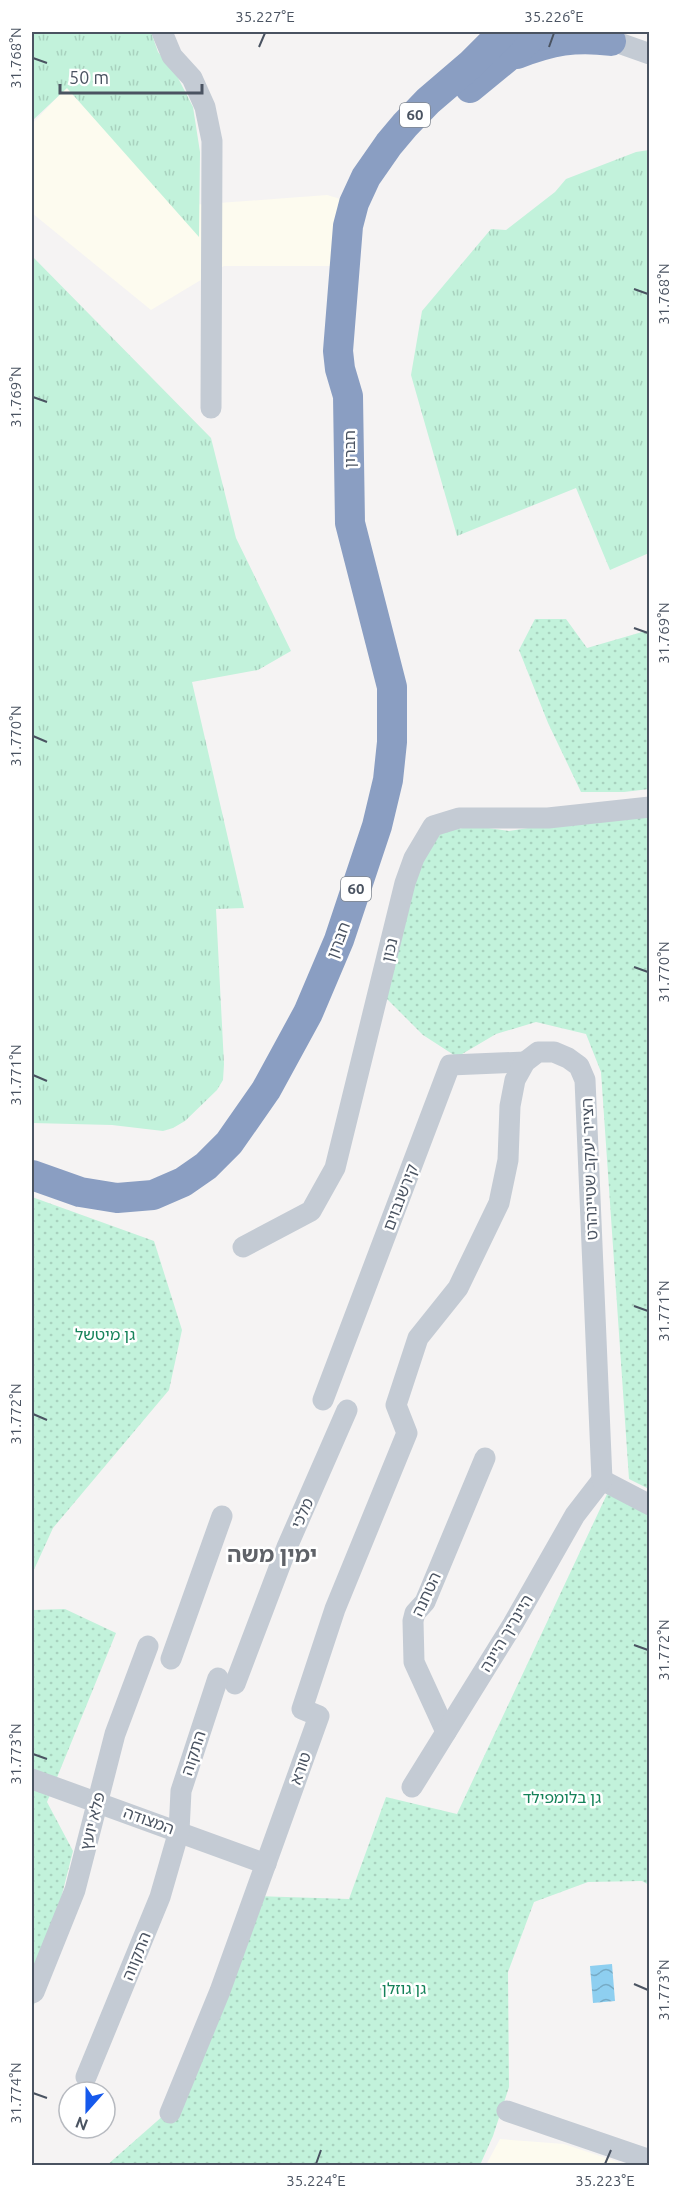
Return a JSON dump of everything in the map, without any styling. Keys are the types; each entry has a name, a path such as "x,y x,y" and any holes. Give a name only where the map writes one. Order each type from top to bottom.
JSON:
{"highway":[{"name":"חברון","path":"32,1175 80,1192 117,1198 153,1195 183,1182 206,1166 229,1143 266,1090 308,1013 339,940 377,826 388,780 392,742 392,687 350,523 348,396 340,369 338,351 348,226 354,203 366,177 389,144 428,101 470,65 506,44 538,32"},
{"path":"506,44 609,35"}],"street":[{"path":"162,32 172,56 192,78 205,107 212,141 211,408"},
{"path":"609,35 650,41"},
{"path":"609,35 650,54"},
{"name":"נכון","path":"243,1247 311,1211 334,1168 405,883 414,858 433,826 459,818 548,818 650,807"},
{"name":"הצייר יעקב שטיינהרט","path":"525,1062 538,1052 554,1052 579,1066 585,1080 602,1480"},
{"name":"טורא","path":"170,2113 220,1991 319,1716 302,1709 335,1609 407,1433 396,1405 418,1338 458,1288 499,1203 508,1160 514,1080 525,1062"},
{"name":"קירשנבוים","path":"323,1400 450,1065 525,1062"},
{"name":"מלכי","path":"226,1681 347,1410"},
{"name":"הטחנה","path":"446,1732 414,1662 413,1621 415,1613 424,1602 484,1458"},
{"path":"602,1480 650,1505"},
{"name":"היינריך היינה","path":"412,1787 513,1624 575,1515 602,1480"},
{"path":"171,1659 222,1516"},
{"name":"פלא יועץ","path":"32,1993 75,1890 115,1734 148,1646"},
{"name":"התקוה","path":"179,1831 181,1791 226,1681"},
{"name":"המצודה","path":"32,1779 266,1864"},
{"name":"התקווה","path":"86,2077 160,1897 179,1831"},
{"path":"507,2111 650,2160"}],"shaded area":[{"path":"66,88 178,206 327,195 354,203 344,266 224,266 151,310 32,213 32,124"},
{"path":"500,2139 564,2144 627,2165 486,2165"}],"green space":[{"path":"32,32 151,32 158,52 177,76 193,107 200,152 199,237 67,88 32,121"},
{"path":"649,150 649,553 610,570 576,488 457,536 411,375 422,311 491,229 506,230 555,192 566,179 636,152"},
{"path":"32,256 211,438 236,538 291,651 258,670 192,682 244,908 216,909 223,1080 217,1090 185,1121 163,1131 112,1125 32,1123"},
{"path":"535,619 566,619 587,648 649,630 649,789 624,792 581,792 548,723 519,650"},
{"path":"649,809 649,1489 629,1479 601,1072 586,1034 536,1022 496,1034 457,1057 423,1035 383,995 423,853 438,832 475,826 509,831"},
{"name":"גן מיטשל","path":"32,1197 154,1241 182,1330 169,1390 53,1528 32,1574"},
{"path":"608,1492 649,1513 649,1885 642,1881 588,1882 534,1902 508,1972 509,2087 493,2136 480,2165 106,2166 181,2100 255,1896 349,1899 386,1797 457,1814"},
{"path":"65,1609 116,1633 47,1802 73,1851 32,2013 32,1610"}],"water":[{"path":"612,1964 615,2001 593,2003 590,1966"}],"district":[{"name":"ימין משה","path":"272,1554"}],"park label":[{"name":"גן בלומפילד","path":"562,1797"},
{"name":"גן גוזלן","path":"404,1988"}]}
